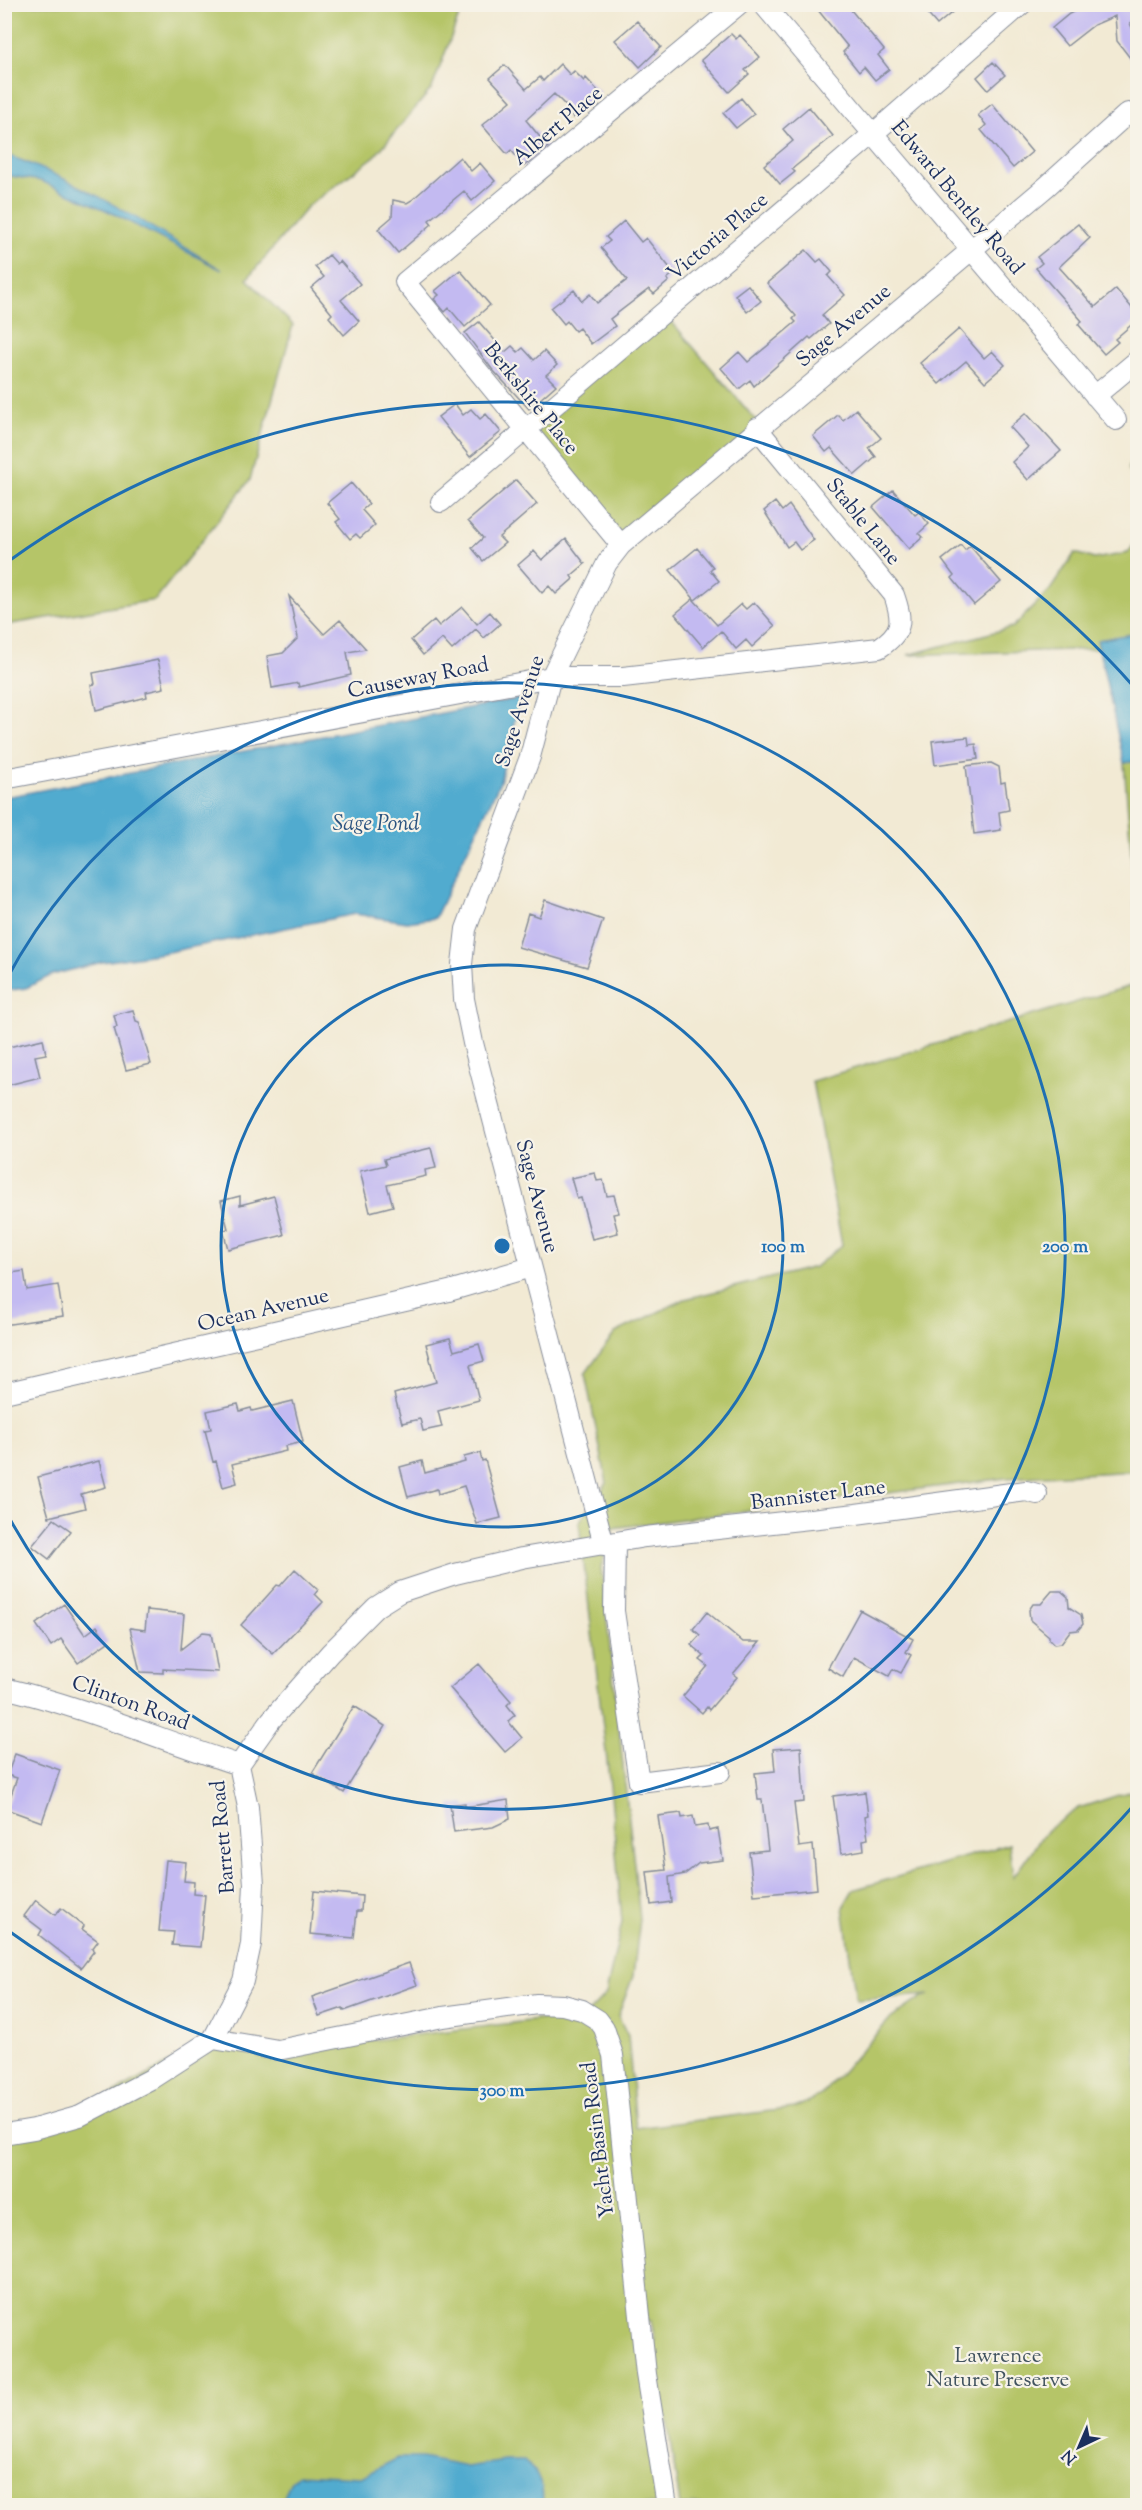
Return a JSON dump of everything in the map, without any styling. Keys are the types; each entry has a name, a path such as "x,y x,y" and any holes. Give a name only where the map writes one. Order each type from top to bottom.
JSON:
{"street":[{"name":"Albert Place","path":"405,282 739,4"},
{"name":"Edward Bentley Road","path":"763,4 1116,420"},
{"name":"Victoria Place","path":"441,502 1022,4"},
{"name":"Sage Avenue","path":"720,1772 639,1782 614,1611 609,1544 531,1267 473,1043 464,999 462,964 469,921 530,757 551,677 607,563 621,545 1046,186 1128,113"},
{"name":"Berkshire Place","path":"405,282 621,545"},
{"path":"1095,396 1137,360"},
{"name":"Stable Lane","path":"757,428 894,595 901,615 898,631 892,640 879,648"},
{"name":"Causeway Road","path":"4,779 551,677 622,677 879,648"},
{"name":"Ocean Avenue","path":"4,1393 449,1292 531,1267"},
{"name":"Bannister Lane","path":"609,1544 645,1537 856,1514 1026,1491 1037,1494"},
{"name":"Barrett Road","path":"4,2134 34,2129 80,2116 151,2079 213,2039 243,1981 251,1944 254,1884 248,1807 239,1765 271,1720 330,1653 376,1607 400,1592 455,1574 522,1558 609,1544"},
{"name":"Clinton Road","path":"4,1688 60,1702 112,1719 170,1743 239,1765"},
{"name":"Yacht Basin Road","path":"213,2039 278,2050 443,2017 537,2004 563,2005 582,2010 598,2020 604,2028 613,2055 646,2374 667,2505"}],"green space":[{"path":"5,5 463,5 432,88 375,156 308,206 247,279 293,325 250,480 155,600 5,625"},
{"path":"665,314 759,424 621,541 528,430"},
{"path":"1133,459 1137,464 1137,486 1128,468"},
{"path":"1137,540 1137,633 1098,640 1099,649 908,655 1013,627 1050,590 1075,553 1094,559 1128,553"},
{"path":"1137,761 1137,926 1124,763"},
{"name":"Lawrence Nature Preserve","path":"1137,984 1137,1471 1006,1478 613,1528 601,1567 640,1919 633,1976 618,2016 628,2036 636,2128 795,2108 821,2095 889,2020 922,1997 930,1995 856,2000 843,1907 853,1890 1009,1844 1013,1877 1047,1830 1079,1808 1137,1789 1137,2505 680,2505 666,2413 659,2414 650,2341 655,2340 651,2321 642,2321 667,2505 5,2505 4,2136 37,2135 213,2039 276,2052 545,2019 576,2025 606,1994 622,1922 611,1795 579,1522 607,1483 585,1374 615,1333 685,1299 815,1267 842,1245 812,1081"}],"water":[{"path":"4,154 89,191 222,270 110,212 41,181 5,175"},
{"path":"1137,633 1137,761 1124,763 1097,640"},
{"name":"Sage Pond","path":"520,698 500,782 435,918 407,922 355,914 163,953 102,962 52,975 26,988 5,991 5,797"},
{"path":"398,2458 421,2458 467,2467 504,2461 524,2461 540,2481 543,2492 542,2505 281,2505 290,2482 298,2474 361,2477"}],"building":[{"path":"813,4 846,4 884,50 878,55 889,69 875,80 864,67 859,72 843,52 848,47"},
{"path":"919,4 962,4 937,25"},
{"path":"1089,4 1137,4 1137,14 1130,23 1137,39 1137,67 1117,41 1115,16 1094,25 1067,46 1052,28 1069,14"},
{"path":"637,21 661,47 640,67 615,40"},
{"path":"731,34 736,39 740,35 760,57 745,70 749,74 729,92 701,60"},
{"path":"993,62 1005,75 988,90 977,77"},
{"path":"560,64 570,75 574,71 584,81 586,78 600,93 573,118 569,109 554,94 526,120 548,147 524,166 511,150 507,154 482,125 511,101 490,78 505,65 526,89 540,77 543,81"},
{"path":"741,98 754,114 736,128 723,113"},
{"path":"992,104 1032,152 1013,168 981,130 986,125 978,115"},
{"path":"809,107 833,136 792,169 795,172 780,184 764,165 793,141 783,129"},
{"path":"460,157 471,171 480,163 495,181 472,201 464,191 429,220 432,224 398,253 378,229 392,217 393,200 407,203 412,200"},
{"path":"624,221 641,242 646,238 674,273 667,279 669,281 654,294 649,289 610,319 615,326 591,344 579,328 575,331 567,321 564,324 551,308 574,290 582,301 590,294 597,303 627,280 601,248 610,241 606,237"},
{"path":"1078,224 1090,238 1059,267 1095,307 1116,289 1137,314 1137,320 1115,339 1118,342 1104,354 1078,324 1082,321 1036,268 1042,263 1037,257"},
{"path":"806,250 817,262 821,259 832,272 828,276 845,295 822,315 829,324 811,339 809,337 754,386 750,380 739,389 721,368 739,352 748,362 796,322 793,319 796,316 767,283"},
{"path":"329,255 337,264 340,261 360,284 341,300 359,321 344,335 329,317 332,314 311,288 324,277 315,267"},
{"path":"460,270 490,305 465,327 449,308 445,312 434,299 439,295 435,291"},
{"path":"748,285 761,301 747,312 735,295"},
{"path":"479,322 505,352 512,346 518,352 523,348 534,360 544,351 557,365 546,375 556,385 529,409 492,369 465,333"},
{"path":"959,329 984,358 992,351 1005,365 985,382 966,361 939,384 920,363"},
{"path":"455,404 463,415 471,409 480,419 486,414 501,432 470,457 438,417"},
{"path":"856,409 881,438 869,448 876,457 855,475 831,448 826,452 813,436 838,415 843,420"},
{"path":"1026,413 1061,451 1028,480 1012,462 1028,447 1010,427"},
{"path":"516,480 537,504 499,537 505,543 483,561 472,548 483,538 468,521"},
{"path":"351,483 369,504 362,510 375,525 360,538 356,534 350,539 336,522 340,519 327,503"},
{"path":"893,490 915,515 919,512 929,524 919,533 923,537 909,549 873,507"},
{"path":"775,502 782,511 789,505 814,540 800,550 794,542 787,547 764,511"},
{"path":"566,539 585,564 556,594 549,586 542,593 518,565 534,551 542,560"},
{"path":"961,545 965,550 970,546 1001,582 974,605 952,578 954,576 942,560"},
{"path":"697,548 713,567 710,570 719,581 695,600 670,570"},
{"path":"289,596 324,634 340,620 366,649 347,652 351,675 299,687 298,683 272,688 267,656 283,653 298,638"},
{"path":"693,599 717,625 741,604 746,609 754,602 775,626 752,647 746,640 736,649 721,631 703,647 675,614"},
{"path":"462,607 477,624 490,612 500,624 484,638 476,629 452,650 442,639 423,655 411,640 434,620 439,626"},
{"path":"158,660 164,688 146,692 147,697 96,710 91,685 95,684 93,673"},
{"path":"968,737 969,745 976,744 978,759 935,765 932,741"},
{"path":"991,763 999,767 1001,783 1005,782 1009,810 999,812 1001,830 974,834 966,766"},
{"path":"545,900 603,920 587,967 518,947 528,913 539,917"},
{"path":"133,1010 136,1021 139,1022 151,1064 126,1070 114,1028 117,1027 114,1015"},
{"path":"43,1039 46,1054 35,1056 40,1077 4,1086 4,1048"},
{"path":"431,1148 436,1168 425,1170 426,1176 387,1185 393,1206 370,1212 360,1171 386,1165 384,1159"},
{"path":"595,1173 597,1181 603,1180 607,1196 614,1195 619,1213 613,1214 618,1233 592,1239 581,1198 577,1199 571,1178"},
{"path":"240,1196 240,1205 274,1196 284,1235 228,1249 223,1230 228,1229 221,1201"},
{"path":"24,1271 27,1290 58,1285 63,1316 4,1325 4,1287 7,1287 5,1274"},
{"path":"450,1338 454,1351 479,1344 484,1361 470,1365 479,1400 438,1411 442,1427 423,1431 420,1419 402,1423 394,1394 436,1382 426,1344"},
{"path":"293,1401 303,1442 285,1446 286,1451 232,1464 237,1483 223,1487 216,1461 213,1462 205,1430 211,1429 207,1411 238,1404 240,1411 251,1408 252,1411"},
{"path":"480,1453 482,1461 485,1460 501,1518 477,1524 464,1486 438,1494 437,1489 408,1497 400,1467 422,1461 425,1473 465,1462 464,1457"},
{"path":"99,1461 106,1487 81,1494 85,1508 49,1517 38,1477"},
{"path":"54,1519 71,1531 49,1559 32,1546"},
{"path":"295,1569 318,1590 315,1594 323,1602 273,1654 241,1625 277,1585 280,1586"},
{"path":"1052,1591 1061,1591 1068,1597 1069,1607 1081,1615 1083,1624 1078,1630 1070,1631 1061,1643 1054,1644 1049,1636 1030,1620 1029,1610 1033,1604 1041,1604"},
{"path":"64,1604 85,1635 97,1626 108,1642 78,1663 61,1639 51,1646 36,1624"},
{"path":"147,1610 184,1614 181,1649 203,1632 211,1633 218,1672 163,1669 163,1673 140,1672 130,1628 145,1630"},
{"path":"860,1610 913,1639 906,1652 911,1655 901,1673 893,1669 889,1676 854,1657 843,1677 828,1668"},
{"path":"707,1612 743,1642 760,1642 733,1674 737,1677 709,1710 707,1707 702,1713 683,1696 708,1666 700,1660 704,1656 691,1645 700,1635 693,1629"},
{"path":"479,1664 511,1701 507,1705 515,1715 508,1721 522,1738 505,1752 450,1688"},
{"path":"354,1706 385,1726 344,1793 312,1773"},
{"path":"801,1747 804,1802 794,1803 799,1847 813,1845 817,1889 754,1895 749,1852 768,1850 762,1800 758,1800 755,1773 775,1771 773,1749"},
{"path":"15,1754 60,1770 42,1822 6,1809 17,1778 7,1775"},
{"path":"865,1792 868,1839 863,1840 864,1850 841,1854 833,1796"},
{"path":"508,1800 510,1819 493,1827 454,1832 450,1805 465,1803 465,1807"},
{"path":"681,1813 682,1818 693,1816 695,1827 708,1825 709,1831 718,1829 723,1860 699,1863 685,1874 669,1877 671,1902 651,1905 647,1872 666,1870 658,1816"},
{"path":"166,1860 186,1862 184,1881 194,1882 193,1894 205,1895 200,1947 172,1945 174,1932 159,1931"},
{"path":"314,1891 362,1896 361,1911 357,1911 354,1938 310,1934"},
{"path":"36,1900 55,1915 61,1908 84,1926 82,1929 98,1941 92,1949 94,1951 81,1968 39,1935 42,1930 24,1916"},
{"path":"409,1963 417,1985 344,2011 343,2008 319,2016 312,1997"}]}
